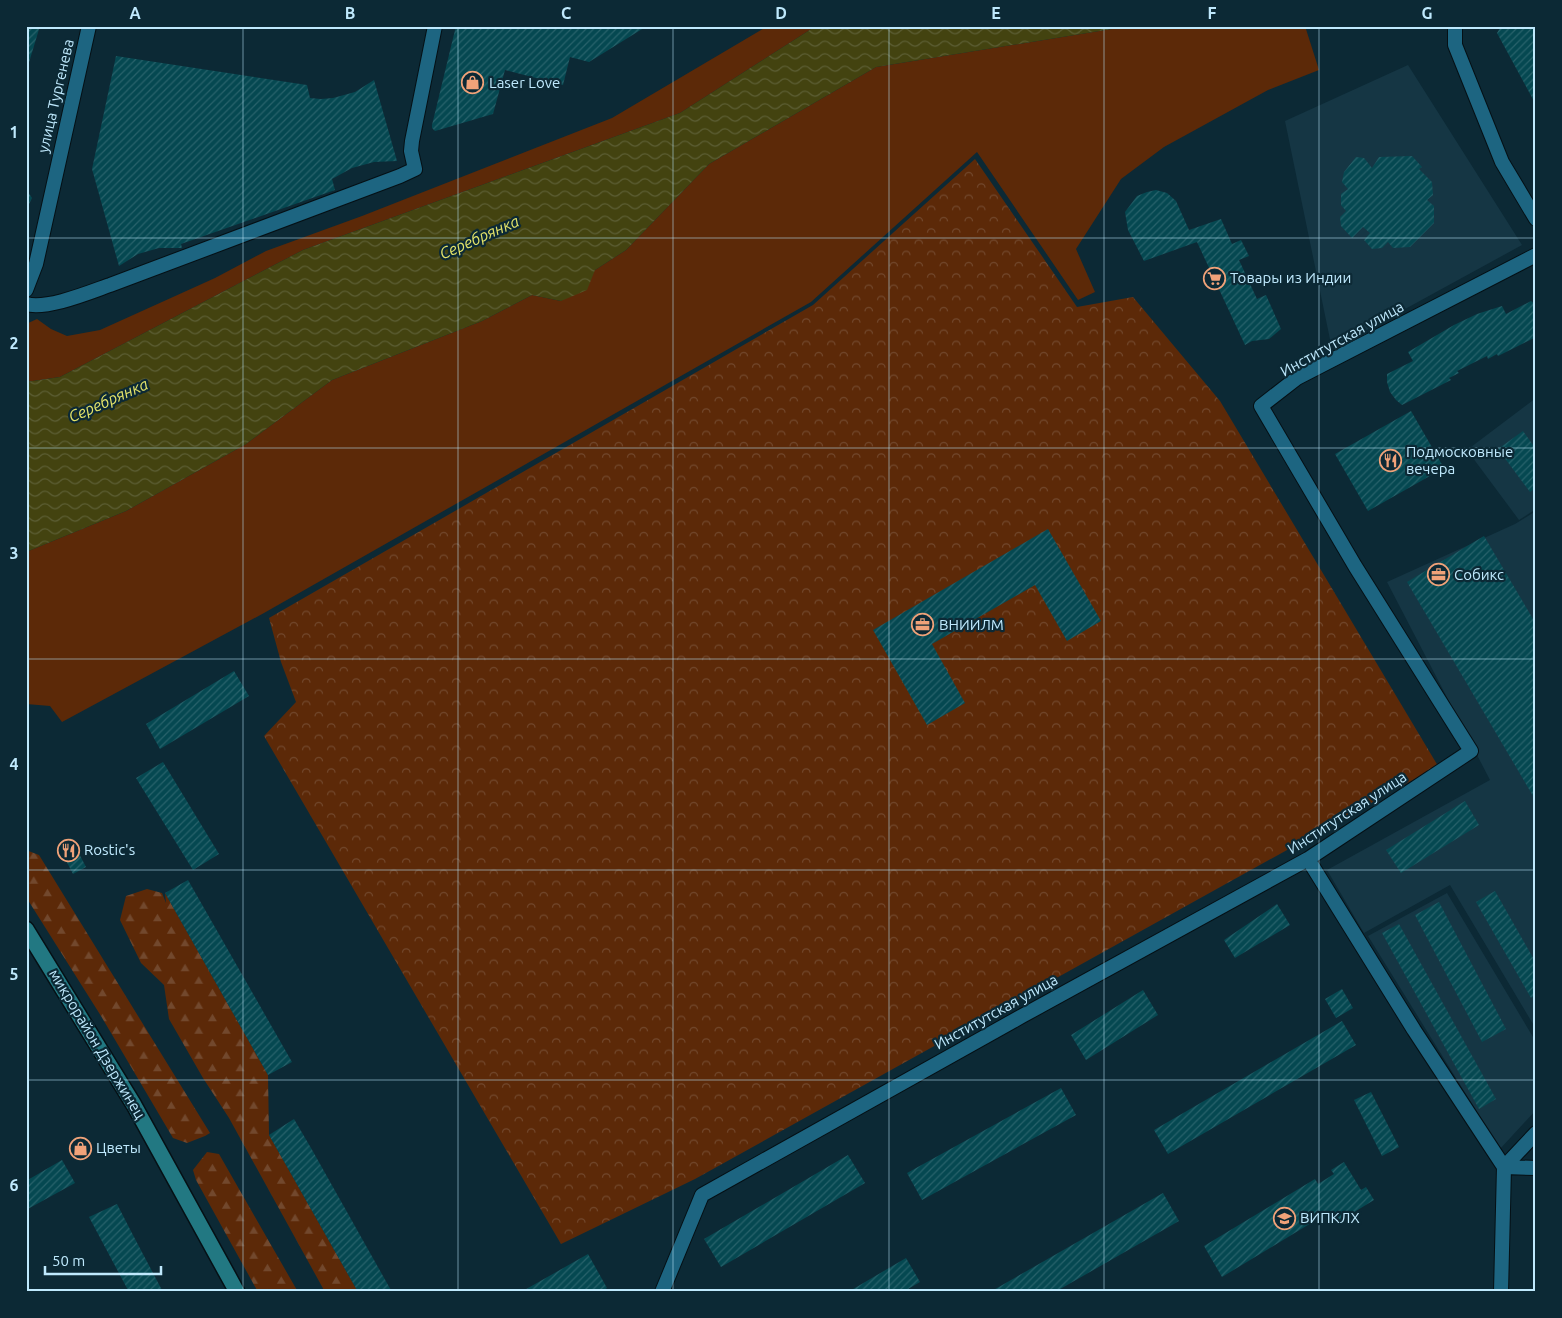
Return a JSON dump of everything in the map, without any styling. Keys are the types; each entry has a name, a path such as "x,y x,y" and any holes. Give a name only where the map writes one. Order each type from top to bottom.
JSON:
{"main road":[{"name":"микрорайон Дзержинец","path":"26,929 134,1105 237,1292"}],"street":[{"name":"улица Тургенева","path":"26,290 36,264 89,26"},
{"path":"26,304 33,306 50,303 94,290 415,169 412,141 435,26"},
{"path":"1455,26 1455,44 1502,162 1536,219"},
{"name":"Институтская улица","path":"662,1292 702,1195 1308,859 1471,751 1355,566 1262,406 1297,378 1536,255"},
{"path":"1308,859 1414,1030 1504,1167 1501,1292"},
{"path":"1504,1167 1536,1133"},
{"path":"1504,1167 1536,1168"}],"shaded area":[{"path":"1408,65 1522,245 1332,349 1285,121"},
{"path":"1536,398 1536,509 1519,520 1467,450"},
{"path":"1536,511 1536,1029 1450,885 1364,933 1327,870 1490,780 1387,582 1515,524"},
{"path":"1447,893 1536,1042 1536,1110 1500,1149 1368,936"}],"green space":[{"path":"768,26 816,26 680,113 303,250 60,377 26,382 26,324 37,319 51,329 67,336 100,330 215,278 266,251 362,216 612,118"},
{"path":"1119,26 1305,26 1319,70 1268,90 1164,147 1121,179 1076,249 1095,292 1078,300 977,152 811,302 264,613 62,722 50,706 26,704 26,552 126,511 246,444 332,380 482,321 532,295 561,301 595,270 626,250 709,164 876,67 1118,28"},
{"path":"975,159 1077,307 1133,297 1220,401 1438,766 695,1179 561,1244 264,736 296,702 281,662 269,618 813,305"},
{"path":"26,850 39,855 210,1133 187,1143 173,1138 101,1016 26,897"},
{"path":"147,889 162,893 166,903 165,893 268,1075 269,1135 358,1292 325,1292 229,1118 203,1078 169,1019 164,985 141,963 120,920 126,896"},
{"path":"207,1152 219,1154 298,1292 258,1292 196,1180 193,1170"}],"water":[{"name":"Серебрянка","path":"816,26 1119,26 1118,28 876,67 709,164 626,250 595,270 587,290 561,301 532,295 482,321 332,380 246,444 126,511 26,552 26,382 60,377 303,250 680,113"}],"building":[{"path":"26,26 40,26 27,69 26,69"},
{"path":"456,26 647,26 589,62 570,57 563,85 505,70 493,114 435,131 432,125"},
{"path":"1501,26 1536,26 1536,105 1497,33"},
{"path":"116,56 307,85 310,98 333,98 355,92 374,80 397,161 374,162 352,168 332,179 335,190 181,244 182,248 159,248 138,254 119,266 92,169"},
{"path":"1412,156 1422,167 1419,169 1432,182 1433,195 1427,200 1434,206 1434,223 1410,247 1393,248 1388,242 1382,248 1372,249 1364,240 1370,233 1363,227 1352,238 1341,226 1340,217 1346,211 1341,205 1341,194 1348,189 1342,182 1344,172 1356,157 1364,158 1372,168 1379,157"},
{"path":"26,189 32,198 26,210"},
{"path":"1156,190 1167,193 1176,201 1189,230 1221,219 1232,244 1241,240 1249,256 1239,260 1257,299 1266,295 1281,329 1269,339 1252,341 1245,345 1197,242 1144,261 1128,230 1125,212 1137,196"},
{"path":"1531,301 1536,305 1536,337 1498,356 1497,354 1488,359 1487,356 1457,371 1459,373 1449,378 1451,380 1402,405 1390,392 1387,374 1413,361 1408,352 1477,314 1502,306 1506,314"},
{"name":"Подмосковные вечера","path":"1411,411 1444,468 1368,511 1335,454"},
{"path":"1523,431 1536,449 1536,488 1530,492 1498,449"},
{"name":"ВНИИЛМ","path":"1048,529 1101,621 1067,641 1035,585 932,644 965,703 927,725 873,630"},
{"path":"1484,536 1536,624 1536,801 1407,582"},
{"path":"234,671 249,696 160,749 146,724"},
{"path":"163,762 219,854 193,870 136,778"},
{"path":"1465,801 1479,825 1401,873 1386,850"},
{"path":"71,838 86,867 73,874 58,845"},
{"path":"188,880 292,1062 268,1075 165,893"},
{"path":"1495,891 1536,963 1536,995 1531,998 1476,902"},
{"path":"1439,902 1506,1029 1482,1042 1415,915"},
{"path":"1277,904 1290,925 1235,958 1224,940"},
{"path":"1399,924 1496,1099 1479,1109 1382,933"},
{"path":"1342,989 1353,1008 1336,1018 1325,999"},
{"path":"1143,990 1158,1015 1086,1060 1071,1035"},
{"path":"1342,1021 1356,1045 1168,1154 1154,1130"},
{"path":"1061,1088 1076,1115 922,1200 907,1173"},
{"path":"1371,1092 1399,1147 1382,1156 1354,1100"},
{"path":"294,1119 392,1292 358,1292 269,1135"},
{"name":"Цветы","path":"74,1138 85,1138 90,1148 84,1157 76,1157 70,1147"},
{"path":"848,1155 865,1183 721,1267 704,1239"},
{"path":"62,1160 75,1183 26,1210 26,1181"},
{"name":"ВИПКЛХ","path":"1344,1162 1361,1190 1366,1187 1374,1200 1338,1222 1331,1211 1222,1277 1204,1246 1315,1179 1318,1184 1334,1174 1331,1170"},
{"path":"1163,1193 1179,1221 1055,1292 990,1292"},
{"path":"117,1204 163,1292 129,1292 89,1217"},
{"path":"588,1254 607,1288 600,1292 521,1292"},
{"path":"906,1258 920,1282 903,1292 848,1292"}],"place":[{"name":"Laser Love","path":"473,83"},
{"name":"Товары из Индии","path":"1214,278"},
{"name":"Подмосковные вечера","path":"1390,461"},
{"name":"Собикс","path":"1438,575"},
{"name":"ВНИИЛМ","path":"923,625"},
{"name":"Rostic's","path":"68,850"},
{"name":"Цветы","path":"80,1148"},
{"name":"ВИПКЛХ","path":"1284,1218"}]}
